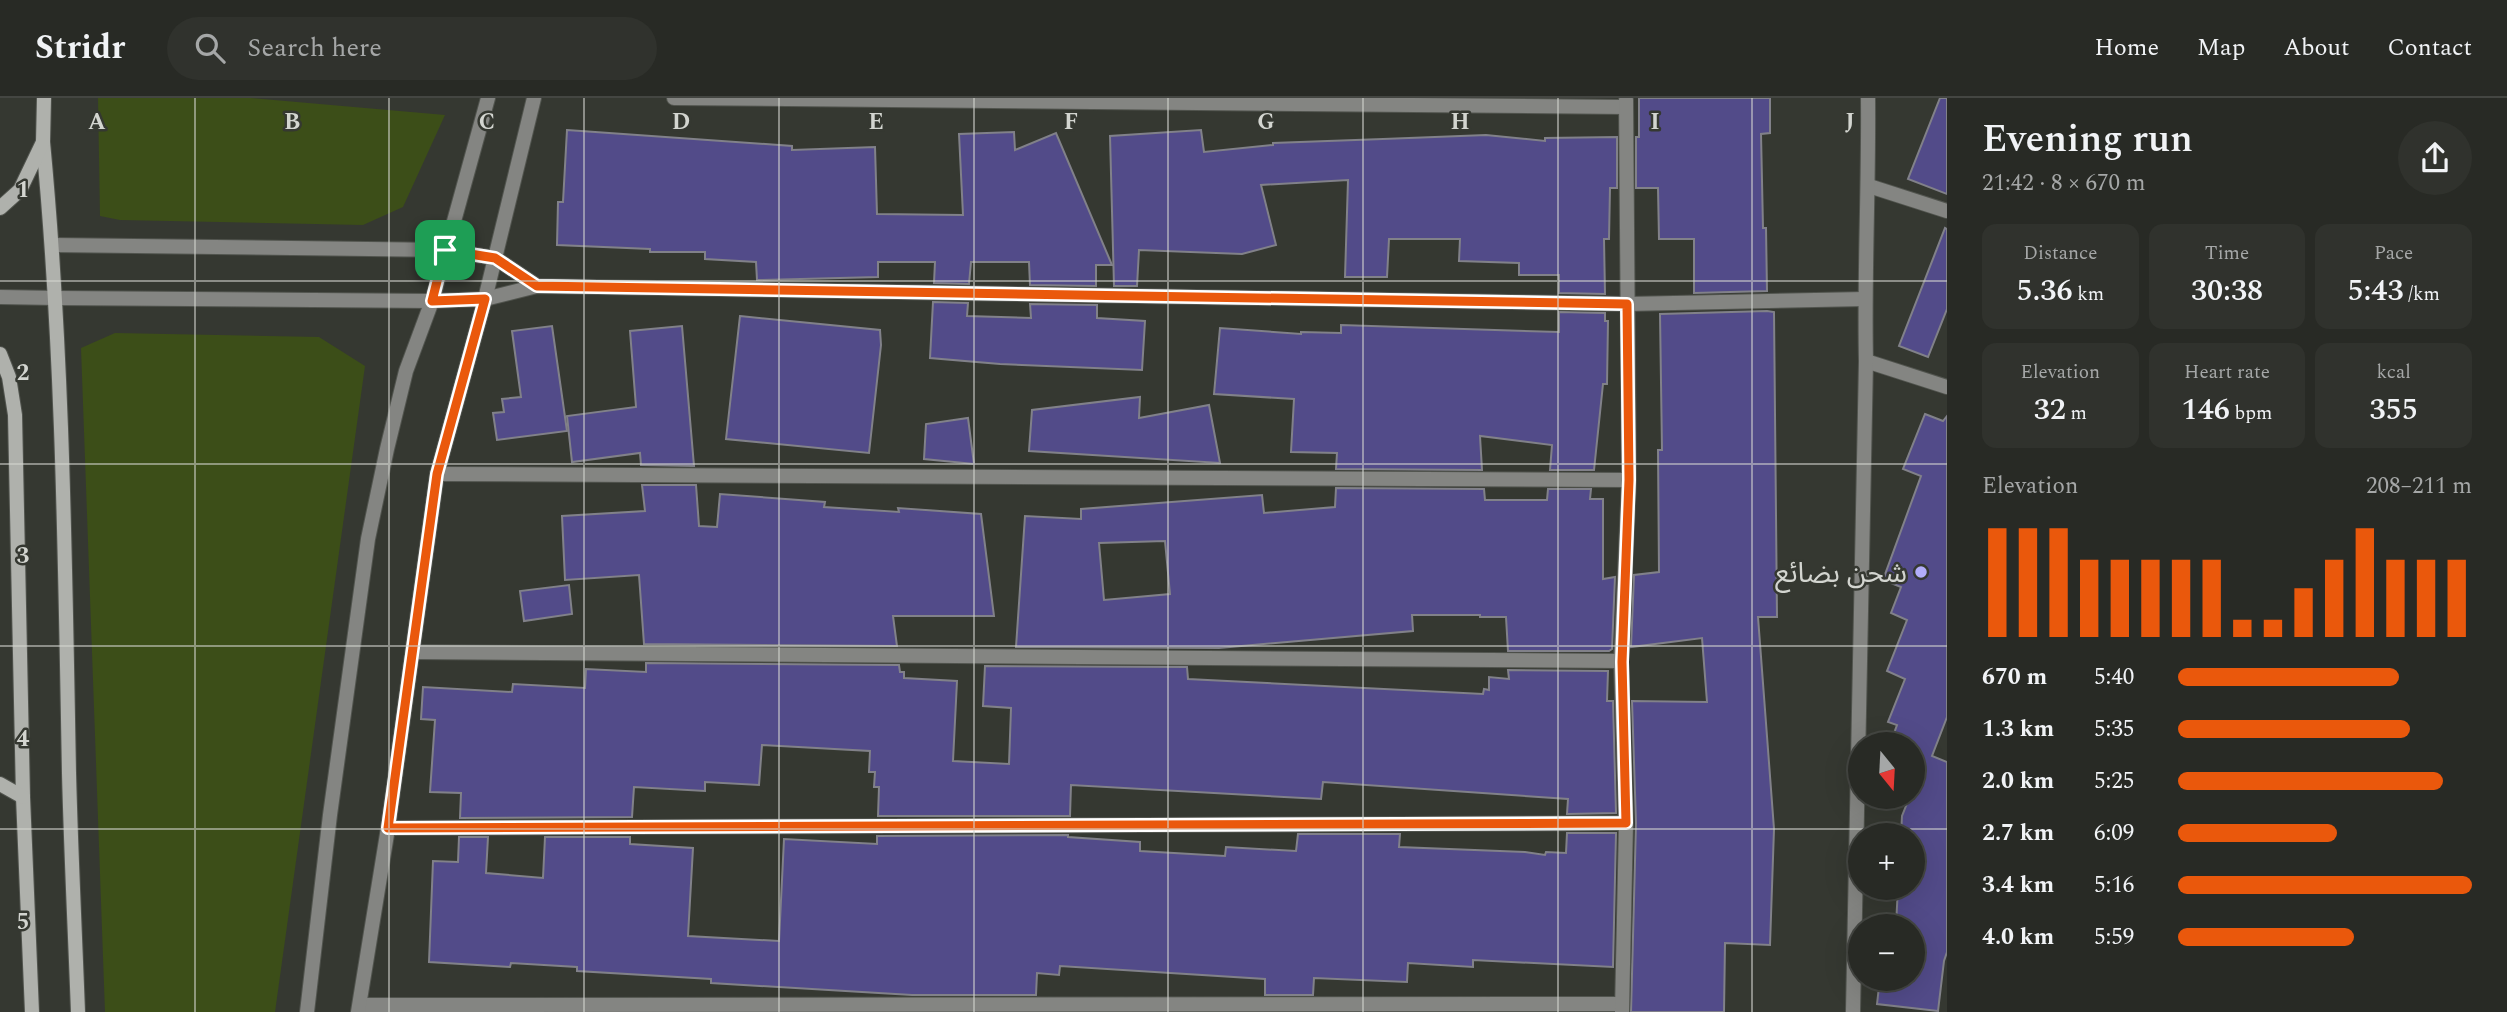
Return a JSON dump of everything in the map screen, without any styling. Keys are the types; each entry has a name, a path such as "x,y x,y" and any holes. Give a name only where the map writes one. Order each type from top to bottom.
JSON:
{"main road":[{"path":"44,98 43,142 53,245 64,464 69,777 78,1012"},
{"path":"0,208 20,190 43,142"},
{"path":"0,354 9,377 15,415 23,797 32,1012"},
{"path":"0,784 23,797"}],"street":[{"path":"307,1012 330,815 368,539 407,370 432,301 488,98"},
{"path":"534,98 485,299 437,474 388,828 359,1008 1622,1008 1626,823 1622,662 1629,480 1626,103 674,98"},
{"path":"1853,1012 1869,186 1868,98"},
{"path":"1869,186 1947,211"},
{"path":"53,245 445,250 495,258 537,286"},
{"path":"0,297 432,301 485,299 537,286 1627,304 1865,299"},
{"path":"1866,361 1947,387"},
{"path":"437,474 1629,480"},
{"path":"413,652 1622,662"},
{"path":"388,828 1626,823"}],"green space":[{"path":"98,98 251,98 445,115 403,207 363,225 120,220 100,216"},
{"path":"115,333 319,337 365,366 275,1012 105,1012 81,348"}],"building":[{"path":"1639,98 1770,98 1770,133 1761,134 1767,291 1694,293 1694,239 1659,239 1658,188 1636,188"},
{"path":"1940,98 1947,98 1947,194 1908,179"},
{"path":"567,130 792,146 792,150 875,147 877,214 963,215 959,134 1014,132 1015,150 1056,133 1112,265 1096,265 1096,286 1030,285 1029,262 971,262 969,284 934,283 935,262 878,262 878,277 757,280 756,262 705,259 705,252 650,252 650,249 557,245 558,202 563,202"},
{"path":"1201,130 1204,152 1273,143 1486,135 1545,141 1545,138 1617,137 1617,188 1610,188 1609,239 1604,239 1605,294 1559,293 1559,275 1519,275 1519,263 1459,261 1460,239 1389,239 1387,277 1345,277 1348,180 1261,185 1276,245 1242,254 1139,250 1137,286 1114,286 1110,136"},
{"path":"1945,228 1947,309 1928,357 1899,346"},
{"path":"933,302 968,303 967,316 1031,318 1030,304 1097,305 1097,318 1145,321 1142,370 930,358"},
{"path":"1559,312 1605,313 1605,321 1608,321 1607,384 1603,384 1594,470 1550,470 1552,445 1480,436 1482,470 1336,469 1337,453 1291,452 1294,399 1214,394 1220,328 1301,334 1341,333 1341,325 1559,332"},
{"path":"1774,312 1777,617 1758,617 1774,829 1770,945 1725,943 1724,1012 1631,1012 1636,823 1632,701 1707,702 1702,638 1631,647 1634,575 1659,572 1658,450 1662,450 1660,314"},
{"path":"740,316 880,330 881,345 869,453 726,439"},
{"path":"552,326 567,431 497,440 493,413 504,412 502,399 521,397 512,331"},
{"path":"682,326 694,466 641,465 640,453 572,462 567,416 636,407 630,331"},
{"path":"1140,397 1139,418 1209,405 1220,463 1029,451 1032,410"},
{"path":"1925,414 1943,421 1947,416 1947,717 1932,756 1947,762 1947,952 1938,1011 1877,1004 1878,991 1925,991 1925,914 1897,914 1897,900 1925,900 1925,823 1902,823 1905,809 1925,809 1925,732 1894,732 1897,725 1888,722 1905,679 1887,671 1907,620 1891,613 1901,587 1883,580 1921,476 1903,469"},
{"path":"968,418 974,464 924,459 926,424"},
{"path":"642,485 696,485 699,526 717,527 720,494 825,502 824,507 899,512 898,508 981,514 994,616 893,616 897,646 644,644 639,575 565,580 562,516 645,511"},
{"path":"1336,488 1484,489 1485,500 1547,500 1548,489 1591,489 1590,499 1603,499 1603,579 1615,577 1612,649 1508,651 1506,617 1480,615 1412,615 1413,631 1219,648 1016,647 1025,516 1081,519 1081,509 1262,495 1264,513 1335,507","holes":["1165,541 1170,594 1104,600 1099,543"]},
{"path":"569,585 572,614 524,621 520,591"},
{"path":"646,663 899,665 900,672 904,672 904,678 957,681 953,761 1009,764 1011,708 983,706 985,666 1187,667 1188,679 1483,694 1484,689 1489,690 1489,677 1509,679 1508,670 1608,671 1607,701 1613,701 1616,813 1567,814 1568,799 1323,782 1321,799 1071,785 1070,816 878,816 879,787 874,787 875,772 869,772 870,751 762,745 759,785 705,782 705,791 634,787 632,817 460,818 461,793 430,792 435,720 421,719 423,687 512,692 513,684 585,688 586,669 646,672"},
{"path":"1567,833 1616,833 1613,967 1473,960 1473,967 1408,963 1407,982 1314,978 1313,995 1265,995 1265,979 1060,966 1059,975 1037,973 1036,995 912,995 711,983 711,979 577,971 577,967 511,963 510,967 429,962 433,861 458,862 459,837 488,837 486,873 543,878 545,837 630,837 630,844 693,848 688,936 779,941 784,839 877,844 877,836 1068,835 1140,842 1140,851 1225,856 1226,847 1296,851 1298,834 1400,834 1399,847 1545,855 1546,852 1566,853"}],"place":[{"name":"شحن بضائع","path":"1921,572"}],"route":[{"path":"445,250 495,258 537,286 1627,304 1629,480 1622,662 1626,823 388,828 437,474 485,299 432,301 445,250"}]}
